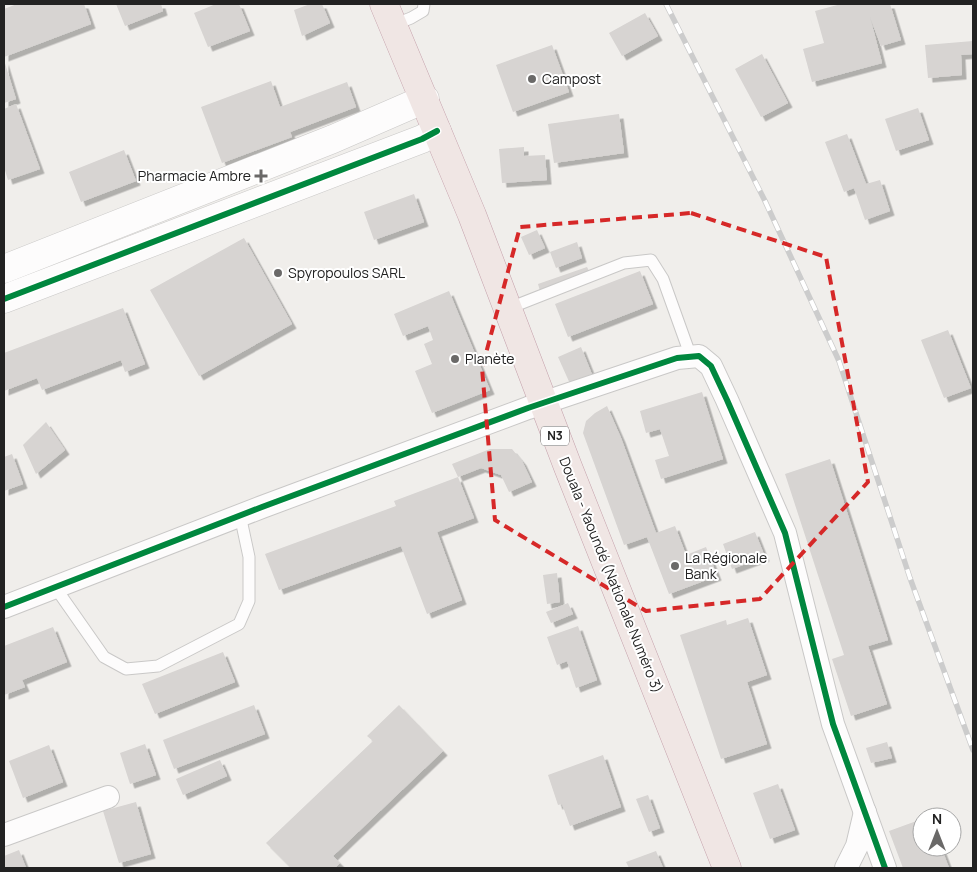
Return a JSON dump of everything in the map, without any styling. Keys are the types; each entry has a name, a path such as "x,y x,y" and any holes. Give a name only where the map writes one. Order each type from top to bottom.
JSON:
{"highway":[{"name":"Douala - Yaoundé (Nationale Numéro 3)","path":"367,4 417,103"},
{"name":"Douala - Yaoundé (Nationale Numéro 3)","path":"389,14 458,222 494,313 535,406 727,868"},
{"name":"Douala - Yaoundé (Nationale Numéro 3)","path":"430,135 472,215 507,309 535,406 552,479 706,868"}],"street":[{"path":"4,269 333,139 417,103"},
{"path":"4,299 430,135"},
{"path":"4,607 240,516 535,406 677,358 699,356 711,366 785,534 833,724 885,868"},
{"path":"4,834 108,797"},
{"path":"846,868 857,846 865,812"}],"lane":[{"path":"389,14 411,18 423,11 424,4"},
{"path":"507,309 624,263 651,260 663,279 691,357"},
{"path":"55,588 104,657 126,669 158,666 239,624 249,600 249,557 240,516"}],"highlighted area":[{"path":"691,213 826,257 868,482 760,599 646,611 495,520 482,368 520,227"}],"building":[{"path":"17,4 84,4 91,24 4,57 4,9"},
{"path":"116,4 161,4 163,11 125,26"},
{"path":"216,4 239,4 250,31 208,47 194,13"},
{"path":"310,4 322,4 330,23 302,36 294,10"},
{"path":"841,4 890,4 901,40 881,46 870,17 882,63 812,82 803,49 824,43 815,11"},
{"path":"645,13 658,36 622,56 609,33"},
{"path":"973,41 973,54 961,55 962,75 928,78 925,45"},
{"name":"Campost","path":"552,45 569,92 513,112 496,65"},
{"path":"762,54 788,103 761,117 735,69"},
{"path":"4,60 16,99 4,103"},
{"path":"271,81 280,107 347,82 356,107 290,132 292,137 222,163 201,107"},
{"path":"16,104 40,169 8,180 4,167 4,109"},
{"path":"918,108 929,140 896,151 885,119"},
{"path":"619,114 624,153 554,163 548,124"},
{"path":"847,134 866,184 880,180 890,211 865,220 854,188 844,192 825,142"},
{"path":"524,147 524,156 545,155 547,180 502,183 499,149"},
{"path":"124,150 136,181 81,202 69,172"},
{"path":"414,194 424,222 374,240 364,212"},
{"path":"537,230 545,248 529,255 521,237"},
{"path":"244,238 292,324 199,376 150,290"},
{"path":"577,242 582,258 556,268 550,252"},
{"path":"587,267 590,273 540,291 538,284"},
{"path":"640,271 653,304 568,337 555,304"},
{"path":"449,291 490,390 432,413 415,371 432,364 424,344 433,340 428,326 403,336 394,314"},
{"path":"123,308 145,364 125,372 121,360 42,390 37,378 4,391 4,353"},
{"path":"948,330 971,388 944,398 921,340"},
{"path":"581,347 593,377 571,386 558,357"},
{"path":"702,392 723,459 661,479 655,460 669,456 660,429 646,433 640,411"},
{"path":"607,406 621,438 656,533 675,526 686,555 706,547 717,576 669,594 647,537 624,545 583,433 586,421"},
{"path":"46,422 65,450 36,474 23,445"},
{"path":"490,449 512,449 522,461 532,482 509,492 501,475 481,468 458,477 452,464"},
{"path":"12,454 23,484 4,491 4,457"},
{"path":"830,459 888,640 868,646 887,704 851,716 832,659 844,655 785,474"},
{"path":"458,477 474,518 437,532 462,600 427,614 401,546 279,590 265,554 396,506 394,501"},
{"path":"755,532 765,557 732,569 723,544"},
{"path":"557,573 560,602 547,604 543,575"},
{"path":"568,603 573,614 551,623 546,612"},
{"path":"748,618 767,675 747,682 767,744 721,759 680,635 726,620 727,625"},
{"path":"578,626 597,680 576,688 567,661 557,665 547,637"},
{"path":"53,627 67,662 22,680 25,687 4,695 4,646"},
{"path":"223,652 235,682 155,714 142,684"},
{"path":"254,705 265,734 174,769 163,740"},
{"path":"399,705 443,751 333,856 340,863 335,868 291,868 266,843 373,741 367,736"},
{"path":"887,742 892,758 871,763 866,748"},
{"path":"145,744 156,775 130,784 120,753"},
{"path":"49,745 63,782 23,798 9,761"},
{"path":"603,755 621,807 570,826 562,804 558,805 548,775"},
{"path":"220,760 227,776 183,795 176,779"},
{"path":"778,784 795,830 770,839 753,793"},
{"path":"648,795 660,828 649,832 636,799"},
{"path":"136,802 151,854 119,863 103,811"},
{"path":"912,823 912,857 945,857 949,868 903,868 889,831"},
{"path":"19,850 26,868 4,868 4,856"},
{"path":"656,851 663,868 629,868 626,862"}],"railway":[{"path":"666,4 765,201 839,361 910,578 973,750"}],"cycle path":[{"path":"4,299 422,139 437,131"},
{"path":"4,607 262,507 528,408 677,358 699,356 711,366 785,533 833,724 885,868"}],"place":[{"name":"Campost","path":"532,79"},
{"name":"Pharmacie Ambre","path":"261,176"},
{"name":"Spyropoulos SARL","path":"278,273"},
{"name":"Planète","path":"455,359"},
{"name":"La Régionale Bank","path":"675,566"}]}
